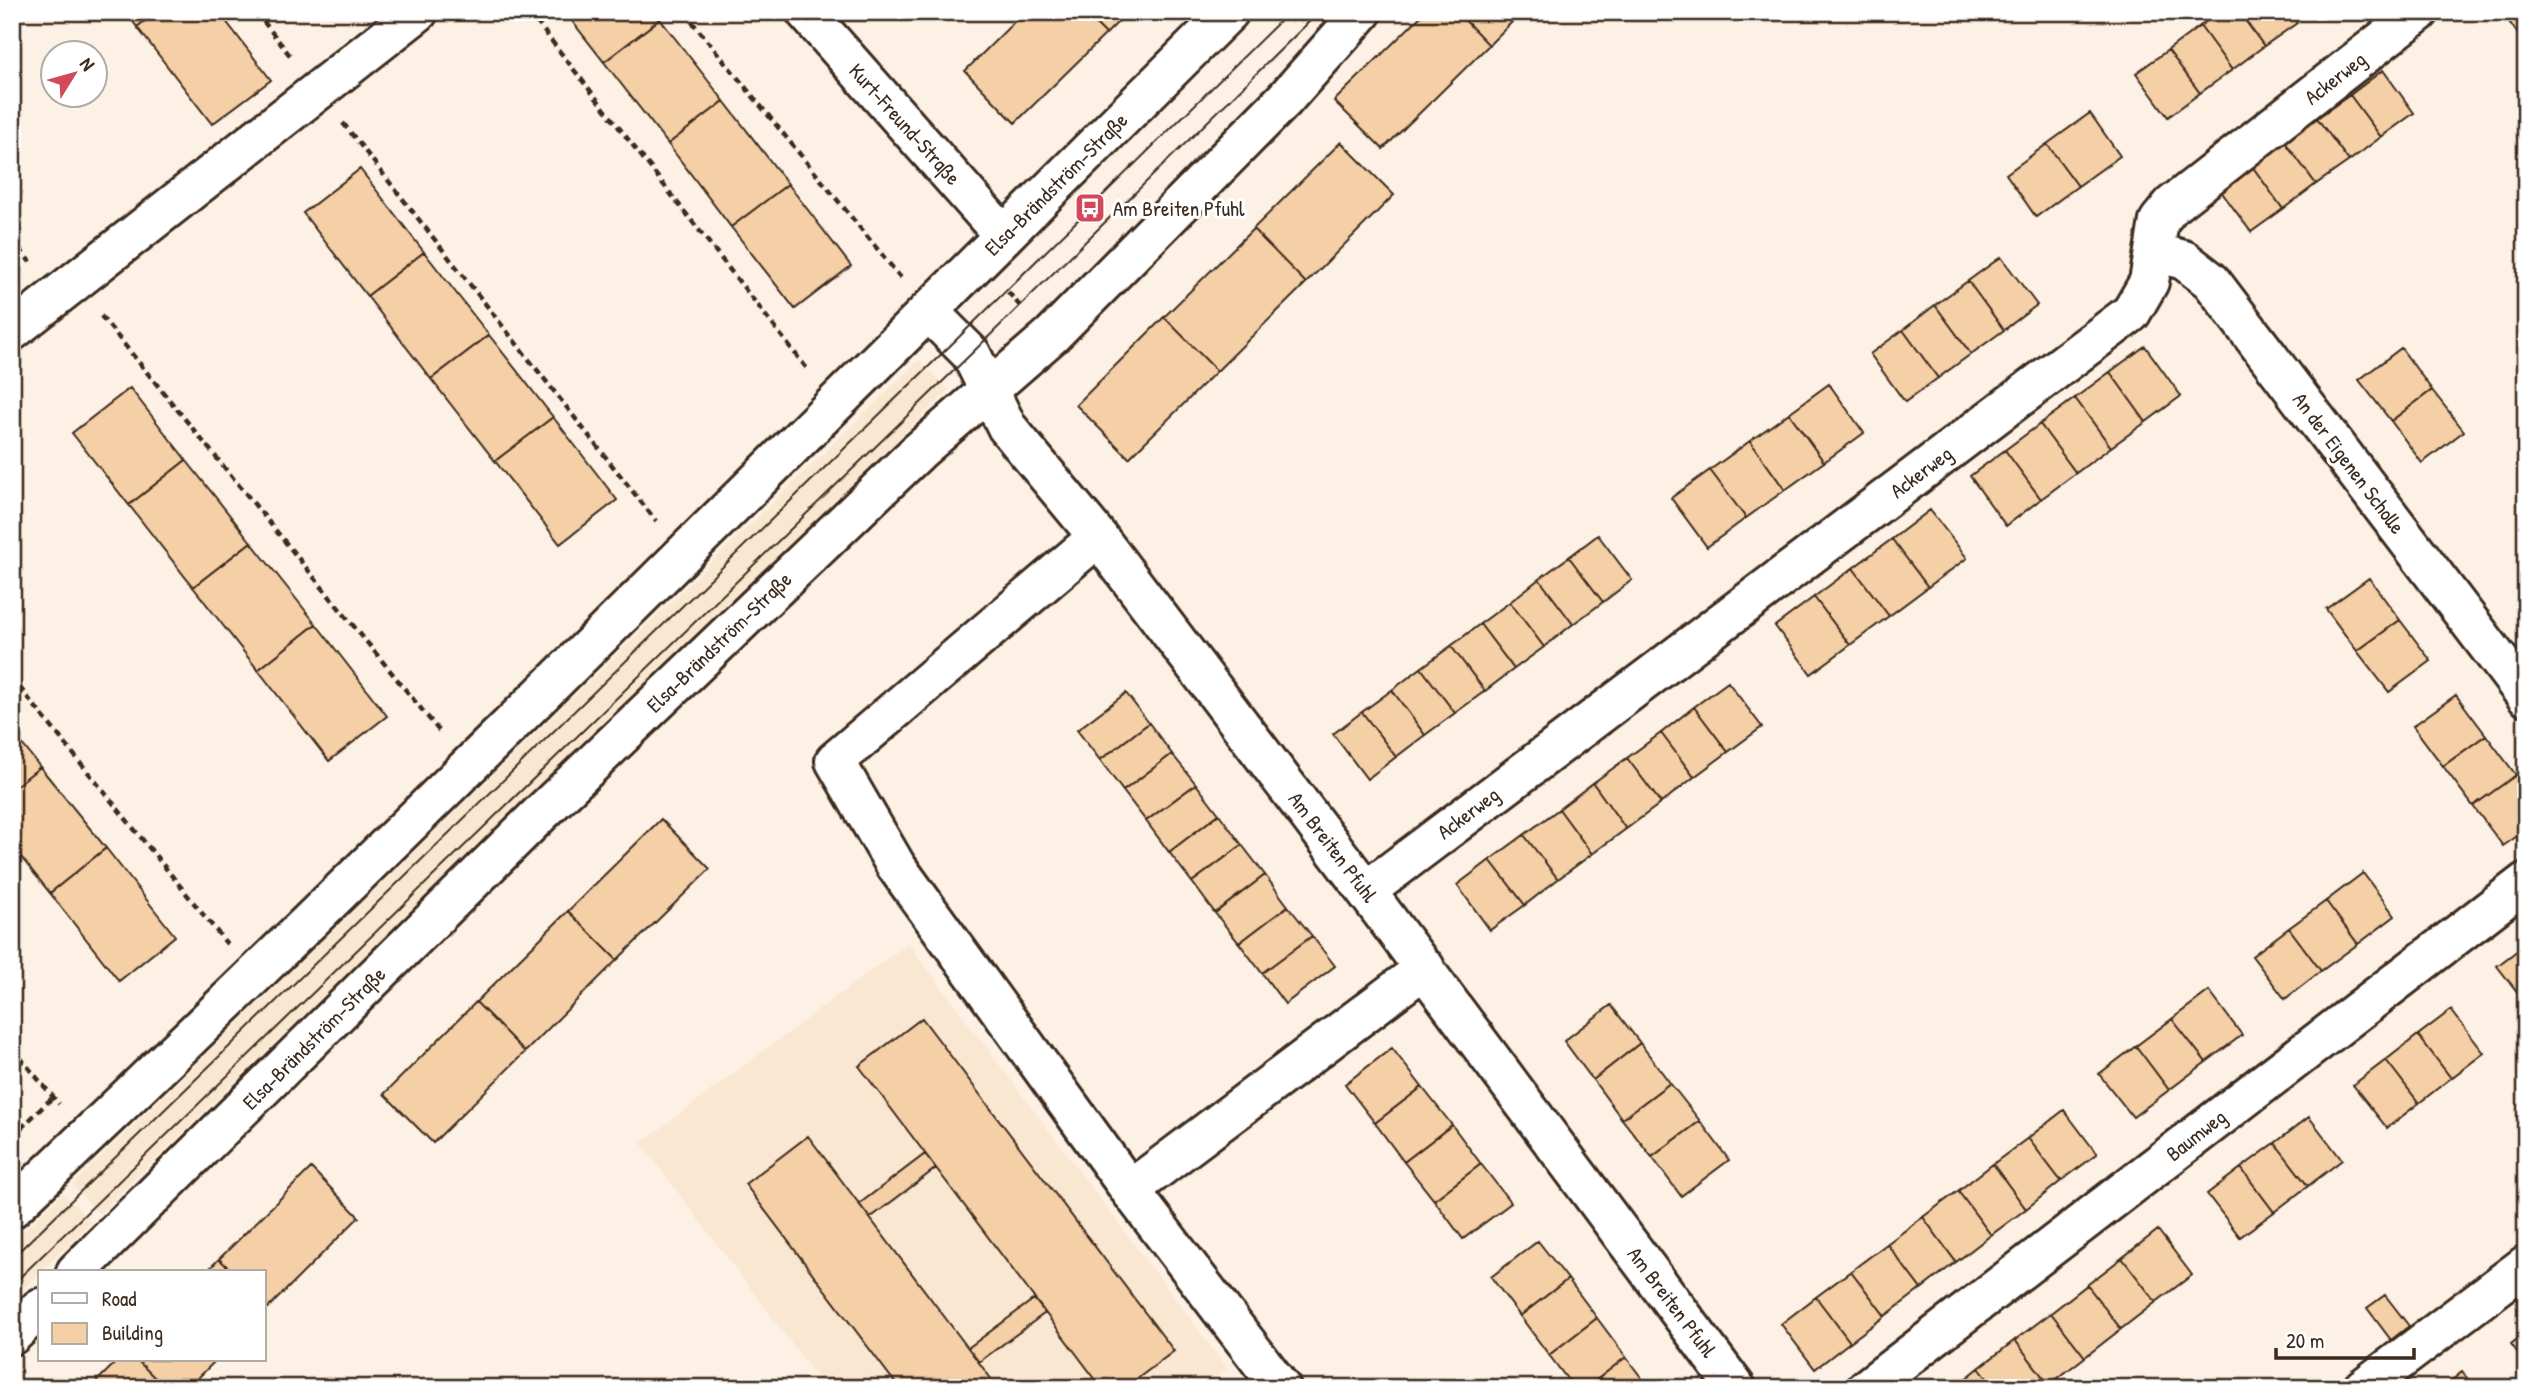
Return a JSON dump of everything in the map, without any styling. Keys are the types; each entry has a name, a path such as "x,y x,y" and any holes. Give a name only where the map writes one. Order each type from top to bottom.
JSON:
{"street":[{"path":"12,331 418,12"},
{"name":"Kurt-Freund-Straße","path":"806,12 1004,236"},
{"name":"Elsa-Brändström-Straße","path":"12,1208 254,978 684,556 1229,12"},
{"name":"Elsa-Brändström-Straße","path":"78,1270 540,814 919,451 1052,335 1284,100 1362,12"},
{"name":"Ackerweg","path":"1366,891 2131,313 2149,282 2159,221 2172,205 2419,12"},
{"name":"An der Eigenen Scholle","path":"2154,252 2184,260 2211,281 2526,696"},
{"name":"Am Breiten Pfuhl","path":"928,311 971,354 1007,427 1098,537 1425,968 1736,1388"},
{"path":"1098,537 835,761 896,866 1130,1190 1281,1388"},
{"name":"Baumweg","path":"1867,1388 2526,882"},
{"path":"1130,1190 1425,968"},
{"path":"2363,1388 2526,1265"},
{"path":"12,1335 38,1310"}],"path":[{"path":"256,12 684,556"},
{"path":"528,12 815,379 837,402"},
{"path":"684,12 928,311"},
{"path":"976,264 988,278 1007,290 1031,322 1052,335"},
{"path":"74,282 468,766"},
{"path":"12,678 254,978"},
{"path":"12,1048 87,1138"},
{"path":"12,1137 53,1097"}],"shaded area":[{"path":"919,360 949,390 99,1214 72,1185"},
{"path":"908,943 1227,1368 1201,1388 825,1388 641,1143"},
{"path":"63,1193 92,1222 43,1270 38,1270 38,1275 12,1300 12,1242"}],"building":[{"path":"126,12 156,12 137,27"},
{"path":"156,12 219,12 271,80 212,124 137,27"},
{"path":"565,12 655,12 660,19 604,62"},
{"path":"1024,12 1084,12 1106,34 1015,123 965,71"},
{"path":"1084,12 1128,12 1106,34"},
{"path":"1425,12 1457,12 1489,45 1383,149 1334,101"},
{"path":"1457,12 1522,12 1489,45"},
{"path":"2219,12 2239,12 2264,46 2232,70 2200,26"},
{"path":"2239,12 2289,12 2297,23 2264,46"},
{"path":"2502,12 2526,12 2526,28 2518,34"},
{"path":"660,19 724,101 668,144 604,62"},
{"path":"2200,26 2232,70 2200,93 2168,50"},
{"path":"2168,50 2200,93 2168,117 2136,73"},
{"path":"2383,70 2414,113 2381,137 2350,95"},
{"path":"2350,95 2381,137 2349,161 2317,118"},
{"path":"724,101 788,184 731,227 668,144"},
{"path":"2090,113 2120,156 2078,186 2047,144"},
{"path":"2317,118 2349,161 2316,184 2285,142"},
{"path":"1341,142 1394,195 1306,283 1253,229"},
{"path":"2285,142 2316,184 2283,209 2252,166"},
{"path":"2047,144 2078,186 2036,217 2006,174"},
{"path":"2252,166 2283,209 2251,232 2220,190"},
{"path":"360,169 424,252 367,296 303,213"},
{"path":"788,184 851,266 795,309 731,227"},
{"path":"1253,229 1306,283 1217,371 1164,317"},
{"path":"424,252 489,335 431,379 367,296"},
{"path":"2001,257 2037,305 2004,330 1968,281"},
{"path":"1968,281 2004,330 1971,354 1935,305"},
{"path":"1935,305 1971,354 1938,378 1903,330"},
{"path":"1164,317 1217,371 1129,458 1076,405"},
{"path":"1903,330 1938,378 1905,402 1870,354"},
{"path":"489,335 553,417 495,461 431,379"},
{"path":"2145,346 2181,396 2146,422 2110,372"},
{"path":"2401,348 2432,390 2391,421 2359,380"},
{"path":"2110,372 2146,422 2111,447 2075,398"},
{"path":"1829,384 1864,433 1824,462 1789,413"},
{"path":"130,388 186,460 129,505 72,433"},
{"path":"2432,390 2464,431 2422,463 2391,421"},
{"path":"2075,398 2111,447 2076,473 2040,424"},
{"path":"1789,413 1824,462 1785,490 1750,441"},
{"path":"553,417 617,500 560,544 495,461"},
{"path":"2040,424 2076,473 2041,499 2005,450"},
{"path":"1750,441 1785,490 1746,518 1710,470"},
{"path":"2005,450 2041,499 2006,526 1970,476"},
{"path":"186,460 251,542 193,587 129,505"},
{"path":"1710,470 1746,518 1707,547 1671,498"},
{"path":"1930,510 1967,558 1928,587 1892,539"},
{"path":"1598,535 1632,580 1603,602 1569,557"},
{"path":"1892,539 1928,587 1889,616 1853,568"},
{"path":"251,542 316,624 258,670 193,587"},
{"path":"1569,557 1603,602 1573,624 1539,579"},
{"path":"1853,568 1889,616 1850,645 1814,597"},
{"path":"2369,578 2400,620 2357,651 2326,609"},
{"path":"1539,579 1573,624 1544,647 1510,602"},
{"path":"1814,597 1850,645 1811,674 1775,626"},
{"path":"1510,602 1544,647 1514,669 1480,624"},
{"path":"2400,620 2431,661 2389,692 2357,651"},
{"path":"316,624 387,716 329,761 258,670"},
{"path":"1480,624 1514,669 1485,691 1451,646"},
{"path":"1451,646 1485,691 1455,713 1421,668"},
{"path":"1421,668 1455,713 1425,735 1392,690"},
{"path":"1728,682 1762,727 1728,752 1694,707"},
{"path":"1392,690 1425,735 1396,757 1362,712"},
{"path":"1126,693 1149,723 1100,760 1077,730"},
{"path":"2456,695 2486,735 2443,766 2413,726"},
{"path":"1694,707 1728,752 1694,777 1661,733"},
{"path":"1362,712 1396,757 1367,779 1333,734"},
{"path":"1149,723 1172,754 1123,791 1100,760"},
{"path":"12,731 40,767 12,789"},
{"path":"1661,733 1694,777 1661,803 1627,758"},
{"path":"2486,735 2516,775 2473,806 2443,766"},
{"path":"1172,754 1196,784 1146,821 1123,791"},
{"path":"1627,758 1661,803 1626,829 1593,783"},
{"path":"40,767 106,848 50,893 12,846 12,789"},
{"path":"2516,775 2526,787 2526,830 2503,846 2473,806"},
{"path":"1593,783 1626,829 1592,854 1559,809"},
{"path":"1196,784 1219,814 1169,852 1146,821"},
{"path":"1559,809 1592,854 1558,879 1524,835"},
{"path":"1219,814 1242,845 1192,882 1169,852"},
{"path":"661,819 710,869 617,960 568,911"},
{"path":"1524,835 1558,879 1525,905 1490,860"},
{"path":"1242,845 1265,875 1215,913 1192,882"},
{"path":"106,848 175,936 119,981 50,893"},
{"path":"1490,860 1525,905 1490,930 1457,885"},
{"path":"2363,873 2395,916 2358,944 2326,901"},
{"path":"1265,875 1288,906 1239,943 1215,913"},
{"path":"2326,901 2358,944 2321,971 2289,928"},
{"path":"1288,906 1312,936 1262,973 1239,943"},
{"path":"568,911 617,960 525,1052 476,1002"},
{"path":"2289,928 2321,971 2285,999 2252,956"},
{"path":"1312,936 1335,966 1285,1004 1262,973"},
{"path":"2526,944 2526,1003 2497,966"},
{"path":"2209,991 2242,1035 2206,1062 2172,1019"},
{"path":"476,1002 525,1052 433,1143 384,1094"},
{"path":"1611,1005 1640,1043 1593,1080 1564,1041"},
{"path":"2451,1010 2484,1053 2451,1078 2418,1035"},
{"path":"922,1018 1174,1351 1125,1388 1102,1388 859,1066"},
{"path":"2172,1019 2206,1062 2169,1090 2136,1046"},
{"path":"2418,1035 2451,1078 2419,1103 2386,1060"},
{"path":"1640,1043 1670,1083 1622,1119 1593,1080"},
{"path":"2136,1046 2169,1090 2133,1117 2099,1074"},
{"path":"1392,1048 1422,1087 1375,1123 1345,1084"},
{"path":"2386,1060 2419,1103 2387,1128 2353,1085"},
{"path":"1670,1083 1700,1121 1652,1157 1622,1119"},
{"path":"1422,1087 1452,1125 1404,1162 1375,1123"},
{"path":"2064,1110 2097,1154 2061,1181 2028,1138"},
{"path":"2309,1117 2342,1160 2308,1186 2275,1143"},
{"path":"1700,1121 1729,1160 1681,1196 1652,1157"},
{"path":"1452,1125 1481,1164 1434,1200 1404,1162"},
{"path":"808,1136 998,1388 899,1388 745,1184"},
{"path":"2028,1138 2061,1181 2026,1209 1993,1164"},
{"path":"2275,1143 2308,1186 2274,1212 2241,1168"},
{"path":"925,1154 936,1168 870,1218 859,1204"},
{"path":"1481,1164 1511,1203 1463,1239 1434,1200"},
{"path":"1993,1164 2026,1209 1991,1235 1958,1191"},
{"path":"311,1168 359,1217 268,1308 266,1270 231,1270 219,1259"},
{"path":"2241,1168 2274,1212 2240,1237 2207,1194"},
{"path":"1958,1191 1991,1235 1956,1262 1923,1217"},
{"path":"1923,1217 1956,1262 1921,1289 1887,1244"},
{"path":"2158,1230 2192,1275 2156,1302 2122,1258"},
{"path":"1538,1241 1568,1279 1520,1316 1491,1277"},
{"path":"1887,1244 1921,1289 1885,1316 1851,1271"},
{"path":"2122,1258 2156,1302 2121,1329 2087,1285"},
{"path":"219,1259 231,1270 208,1270"},
{"path":"1851,1271 1885,1316 1850,1342 1816,1297"},
{"path":"1568,1279 1597,1318 1549,1355 1520,1316"},
{"path":"2087,1285 2121,1329 2085,1357 2051,1313"},
{"path":"2385,1295 2409,1326 2391,1340 2367,1308"},
{"path":"1816,1297 1850,1342 1815,1369 1781,1324"},
{"path":"1034,1299 1045,1313 979,1362 968,1348"},
{"path":"2051,1313 2085,1357 2049,1385 2015,1340"},
{"path":"1597,1318 1626,1357 1586,1388 1574,1388 1549,1355"},
{"path":"2526,1332 2526,1364 2511,1344"},
{"path":"2015,1340 2049,1385 2045,1388 1995,1388 1979,1368"},
{"path":"1626,1357 1649,1388 1586,1388"},
{"path":"116,1362 139,1362 165,1388 90,1388"},
{"path":"139,1362 214,1362 188,1388 165,1388"},
{"path":"1979,1368 1995,1388 1954,1388"},
{"path":"2462,1372 2475,1388 2442,1388"}],"tram line":[{"path":"12,1258 957,339 1289,12"},
{"path":"12,1285 971,354 1319,12"}],"place":[{"name":"Am Breiten Pfuhl","path":"1090,208"}]}
